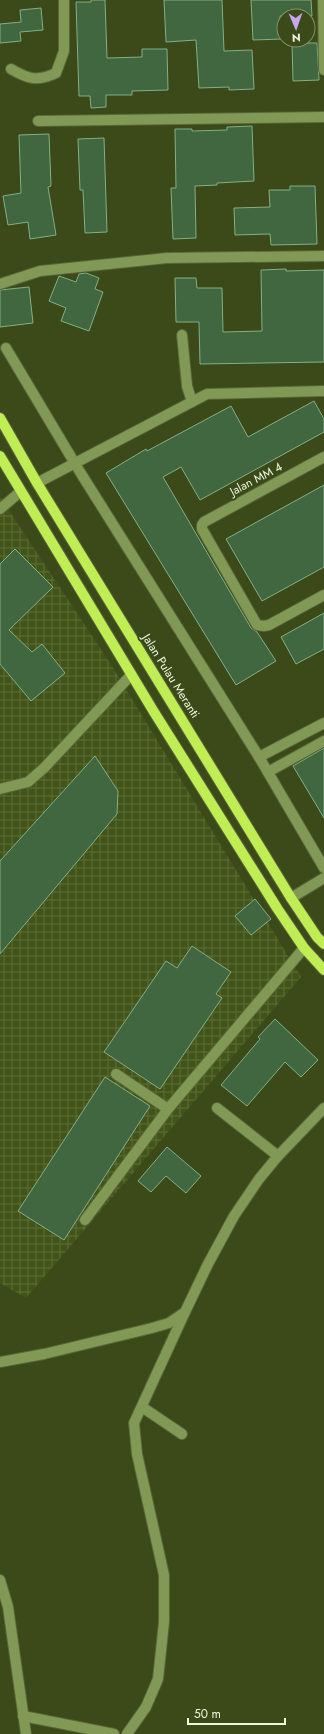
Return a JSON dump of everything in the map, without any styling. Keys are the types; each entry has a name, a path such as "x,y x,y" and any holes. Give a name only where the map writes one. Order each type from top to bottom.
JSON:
{"main road":[{"name":"Jalan Pulau Meranti","path":"0,418 37,483 291,898 317,937 324,944"},
{"path":"2,463 131,675 277,908 304,948 324,970"}],"street":[{"path":"11,69 22,76 42,80 56,73 64,51 64,0"},
{"path":"323,0 324,70"},
{"path":"38,121 324,117"},
{"path":"0,284 40,271 167,258 324,256"},
{"path":"182,335 187,386 192,402"},
{"path":"6,348 75,464 268,772 324,868"},
{"path":"37,483 208,394 324,391"},
{"name":"Jalan MM 4","path":"324,457 204,522 202,525 202,529 257,625 269,625 324,595"},
{"path":"0,509 20,492"},
{"path":"1,787 28,782 44,768 131,675"},
{"path":"258,757 324,723"},
{"path":"268,772 324,741"},
{"path":"291,898 324,878"},
{"path":"85,1220 168,1109 304,948"},
{"path":"116,1074 168,1109"},
{"path":"217,1108 278,1156"},
{"path":"127,1734 146,1707 158,1680 164,1622 164,1575 137,1454 134,1423 185,1312 216,1248 234,1216 259,1179 278,1156 324,1108"},
{"path":"0,1362 44,1354 152,1328 169,1323 185,1312"},
{"path":"142,1407 182,1434"},
{"path":"0,1580 8,1607 26,1734"},
{"path":"23,1716 114,1734"}],"shaded area":[{"path":"0,497 112,666 301,977 26,1298 0,1283"}],"building":[{"path":"91,0 105,0 107,58 142,57 142,49 167,49 168,90 132,91 132,95 106,95 106,107 91,108 90,96 79,96 76,2 91,2"},
{"path":"164,0 222,0 224,51 252,50 254,89 229,90 229,87 199,88 196,40 166,42"},
{"path":"251,0 311,0 312,8 276,8 276,39 253,40"},
{"path":"41,8 43,30 20,32 21,41 0,43 0,24 21,22 20,10"},
{"path":"317,43 319,80 293,81 292,48 316,48"},
{"path":"252,126 254,181 195,186 196,238 173,239 171,188 176,188 175,129 192,129 192,131 227,130 227,127"},
{"path":"49,134 51,186 48,187 56,235 30,239 28,222 8,225 3,196 21,193 19,135"},
{"path":"104,138 107,232 85,233 83,190 80,190 78,139"},
{"path":"290,186 315,186 317,244 271,245 270,234 235,235 234,208 270,207 269,190 290,190"},
{"path":"286,269 286,271 324,270 324,362 200,364 199,322 176,322 175,278 196,278 197,288 222,288 223,332 262,331 261,270"},
{"path":"86,273 99,278 95,289 103,292 89,331 61,321 66,308 49,301 59,276 76,282 79,274"},
{"path":"29,287 33,323 0,327 0,290"},
{"path":"314,401 324,419 324,432 200,500 181,467 163,477 251,628 257,632 276,661 236,685 106,473 146,449 147,451 231,406 248,437"},
{"path":"324,485 324,567 262,601 226,539"},
{"path":"15,549 53,587 9,630 32,652 42,644 65,673 31,701 0,664 0,564"},
{"path":"324,613 324,649 296,664 281,637"},
{"path":"324,748 324,818 293,766"},
{"path":"95,756 118,791 117,814 0,954 0,861"},
{"path":"255,899 271,919 251,935 235,916"},
{"path":"192,946 231,972 216,994 222,998 160,1089 104,1052 166,961 177,968"},
{"path":"275,1019 318,1060 301,1077 285,1062 247,1106 221,1085 260,1039 258,1037"},
{"path":"105,1077 150,1106 64,1240 18,1211"},
{"path":"167,1147 201,1176 186,1193 166,1176 151,1192 138,1181"}]}
